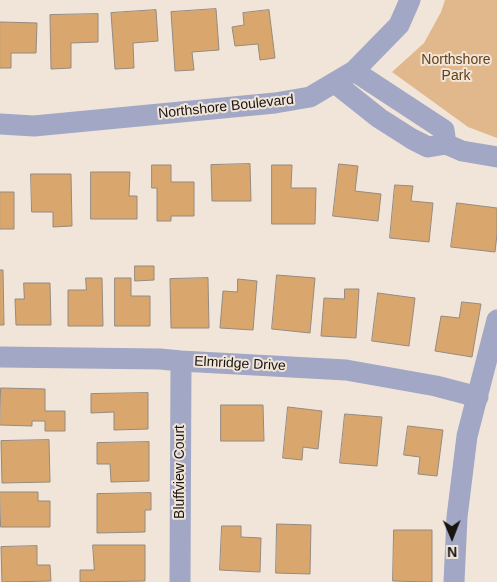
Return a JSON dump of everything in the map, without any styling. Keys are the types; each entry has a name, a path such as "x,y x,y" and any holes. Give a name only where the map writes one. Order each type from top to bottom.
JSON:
{"street":[{"name":"Northshore Boulevard","path":"0,124 34,126 275,103 310,97 354,71 399,25 410,0"},
{"path":"354,71 444,130 446,144"},
{"path":"335,83 379,118 428,147 446,144 462,151 497,157"},
{"path":"454,582 456,517 467,436 497,320"},
{"name":"Elmridge Drive","path":"0,357 160,359 346,370 436,386 478,397"},
{"name":"Bluffview Court","path":"180,582 181,361"}],"green space":[{"name":"Northshore Park","path":"445,0 497,0 497,138 468,127 392,72 424,43 441,12"}],"building":[{"path":"216,9 219,50 192,52 194,70 175,71 171,12"},
{"path":"156,10 158,41 133,43 134,68 115,69 111,13"},
{"path":"269,10 275,58 260,60 258,44 235,46 232,27 244,25 243,13"},
{"path":"98,14 98,42 71,43 71,68 51,69 50,15"},
{"path":"0,22 37,23 36,53 11,53 11,68 0,68"},
{"path":"250,164 251,201 212,201 211,165"},
{"path":"339,164 358,166 355,191 381,194 378,221 333,216"},
{"path":"152,165 171,165 171,182 194,182 194,216 171,216 171,221 157,221 157,188 152,188"},
{"path":"272,165 292,165 291,188 316,188 315,224 272,224"},
{"path":"91,172 130,172 129,196 137,196 137,219 91,219"},
{"path":"31,174 71,174 72,226 53,227 53,212 32,212"},
{"path":"395,185 413,186 411,201 433,203 429,242 390,238"},
{"path":"0,192 14,192 14,229 0,229"},
{"path":"457,203 497,208 495,252 451,247"},
{"path":"135,266 154,266 154,280 135,281"},
{"path":"0,270 3,270 4,325 0,325"},
{"path":"277,275 315,278 310,333 272,329"},
{"path":"86,278 102,278 103,326 68,326 68,290 86,290"},
{"path":"115,278 131,278 131,296 150,296 150,326 115,326"},
{"path":"208,278 209,328 171,328 170,279"},
{"path":"238,279 257,281 253,330 220,328 223,291 237,292"},
{"path":"24,283 50,283 51,325 16,325 15,299 24,299"},
{"path":"345,289 359,289 356,338 321,336 324,298 344,299"},
{"path":"378,293 415,298 409,346 372,341"},
{"path":"462,302 481,304 472,357 435,351 441,316 459,318"},
{"path":"1,388 45,389 45,411 65,411 65,431 45,431 45,421 32,421 32,426 0,425"},
{"path":"148,393 148,429 114,430 114,412 91,413 91,394"},
{"path":"221,405 263,405 264,441 221,441"},
{"path":"288,407 322,411 318,449 303,447 302,460 283,458"},
{"path":"345,414 382,417 377,466 340,463"},
{"path":"408,426 443,430 437,476 418,474 420,457 404,455"},
{"path":"49,440 50,482 2,483 1,441"},
{"path":"149,442 149,481 111,482 110,464 97,464 97,443"},
{"path":"0,492 38,492 38,501 50,501 50,527 1,527"},
{"path":"151,493 151,510 145,510 145,532 97,533 97,494"},
{"path":"277,524 311,525 310,574 276,573"},
{"path":"222,526 241,526 241,537 261,538 260,572 220,570"},
{"path":"394,530 432,530 432,582 393,581"},
{"path":"93,545 145,545 145,581 80,582 80,570 94,570"},
{"path":"37,546 37,565 50,565 51,581 2,582 1,547"}]}
